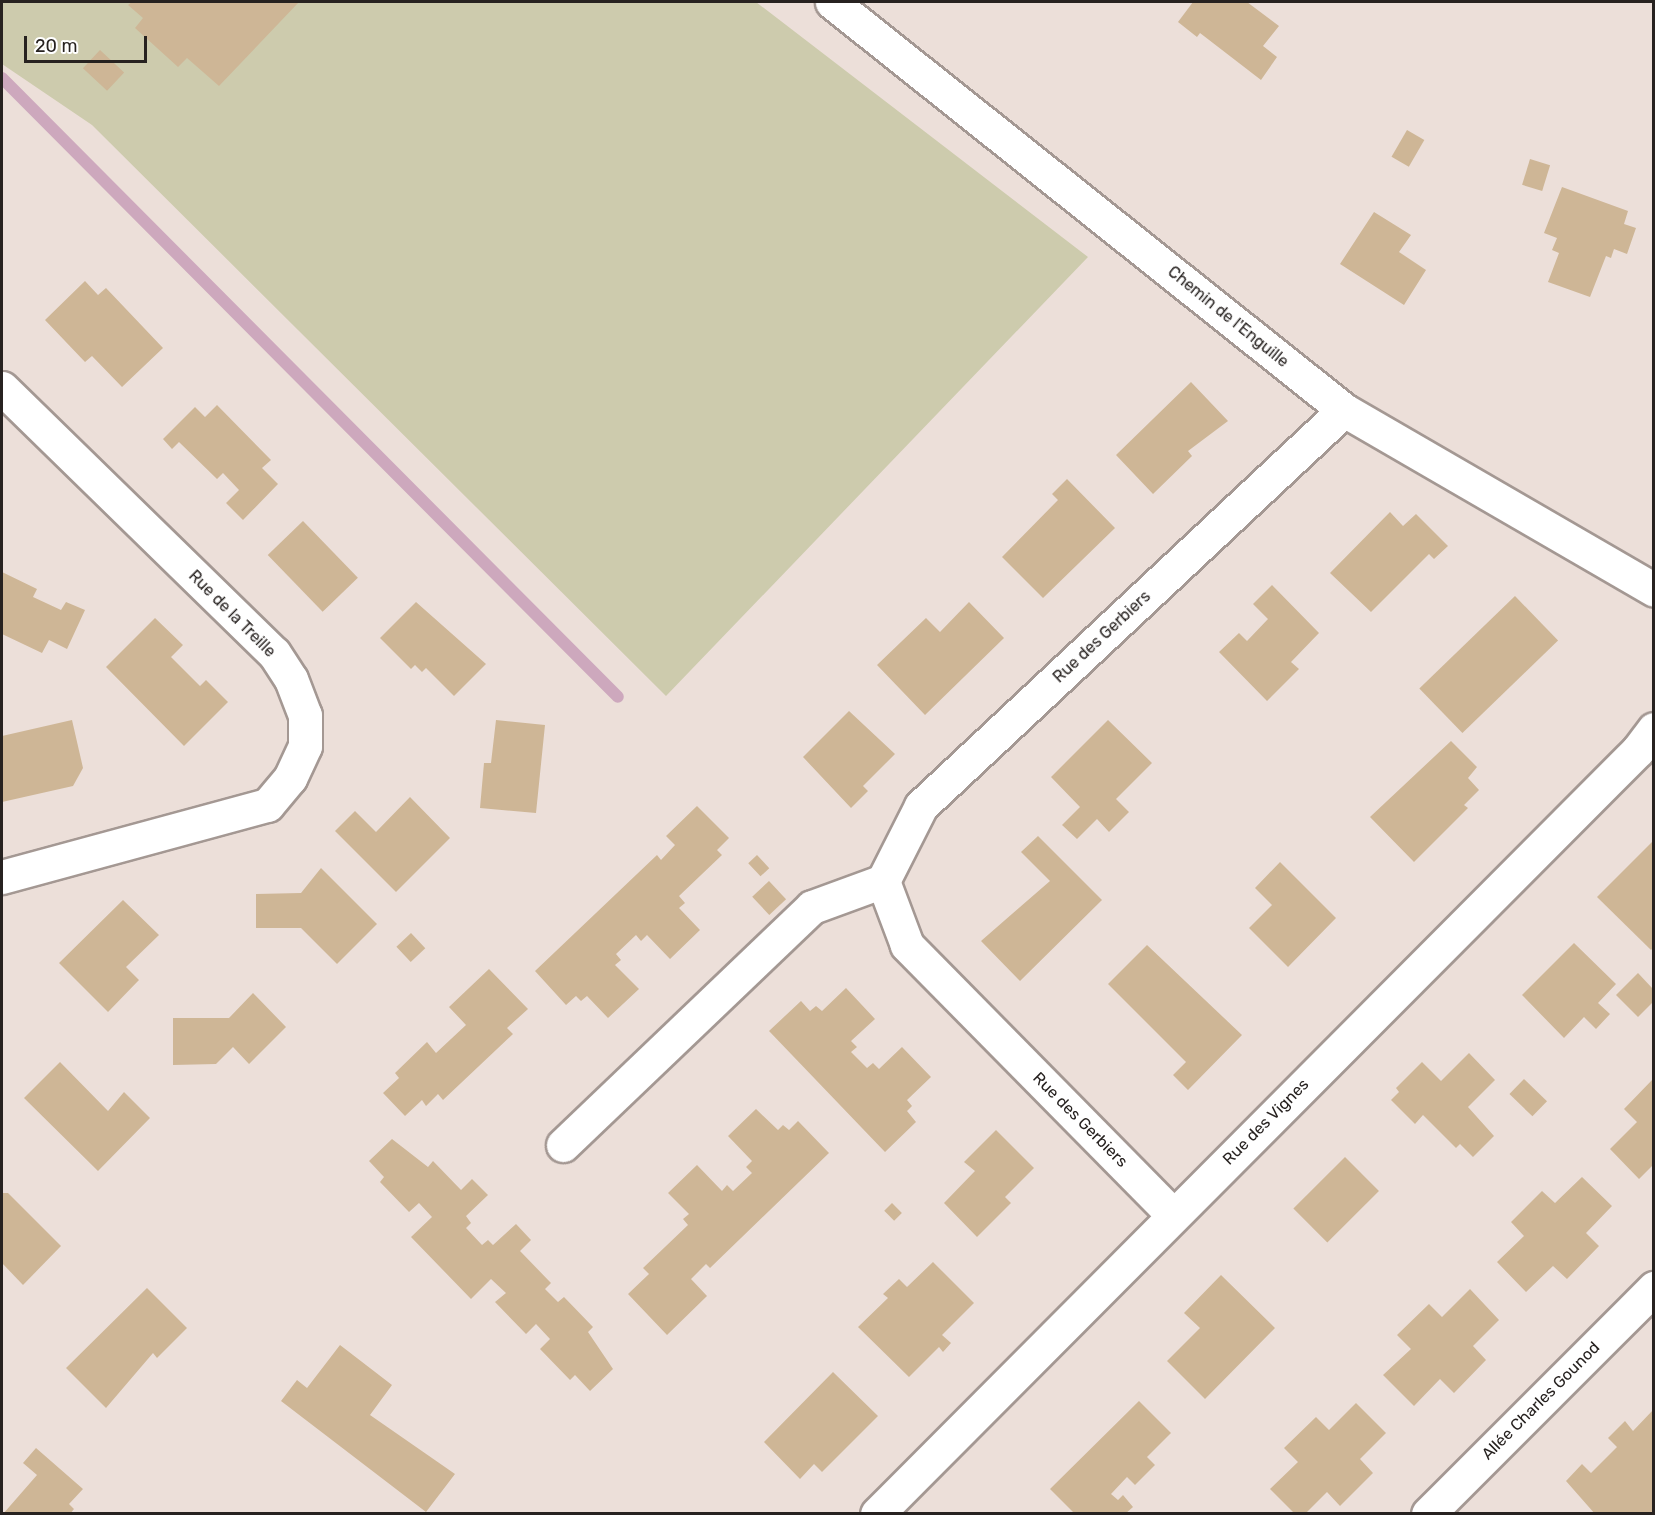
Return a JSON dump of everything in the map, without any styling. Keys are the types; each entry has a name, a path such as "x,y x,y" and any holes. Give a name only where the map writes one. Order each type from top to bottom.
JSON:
{"street":[{"name":"Chemin de l'Enguille","path":"832,2 1344,410 1653,590"},
{"name":"Rue de la Treille","path":"2,388 274,653 291,679 305,715 305,746 290,778 267,805 2,877"},
{"name":"Rue des Gerbiers","path":"1173,1215 908,945 883,881 921,806 1344,410"},
{"name":"Rue des Vignes","path":"877,1514 1638,750 1653,729"},
{"path":"563,1146 812,907 883,881"},
{"name":"Allée Charles Gounod","path":"1428,1514 1653,1288"}],"shaded area":[{"path":"2,2 756,2 1088,257 666,696 92,125 2,64"}],"building":[{"path":"132,2 299,2 219,86 187,58 178,67 135,28 143,18 128,5"},
{"path":"1193,2 1247,2 1279,26 1263,46 1277,57 1261,80 1200,33 1197,37 1178,22"},
{"path":"100,50 124,73 107,91 83,68"},
{"path":"1407,130 1424,140 1409,167 1392,157"},
{"path":"1530,159 1550,165 1542,191 1522,185"},
{"path":"1562,187 1628,211 1624,224 1636,228 1627,254 1614,249 1611,258 1606,256 1590,297 1548,282 1559,253 1552,250 1557,238 1544,233"},
{"path":"1374,212 1411,235 1399,252 1426,270 1404,305 1340,264"},
{"path":"85,281 98,295 106,288 163,348 122,387 92,356 85,362 45,320"},
{"path":"1191,382 1228,421 1188,451 1192,456 1153,494 1116,455"},
{"path":"217,405 271,460 262,468 278,484 243,520 226,503 239,490 223,473 217,479 179,442 172,449 163,439 195,407 205,417"},
{"path":"1067,479 1115,528 1043,598 1002,557 1058,500 1052,494"},
{"path":"1390,512 1403,526 1416,514 1448,546 1434,559 1429,554 1371,612 1330,573"},
{"path":"303,521 358,578 323,612 268,555"},
{"path":"2,572 37,589 33,597 61,610 66,602 85,610 67,649 49,640 42,653 2,634"},
{"path":"1272,585 1319,633 1291,662 1299,669 1267,701 1219,652 1239,633 1247,641 1268,619 1253,604"},
{"path":"1515,596 1558,641 1462,733 1419,688"},
{"path":"416,602 486,664 454,696 426,668 422,672 415,665 411,669 380,638"},
{"path":"969,602 1004,638 925,715 877,665 926,618 940,632"},
{"path":"155,618 183,645 171,657 200,686 206,680 228,702 184,746 106,667"},
{"path":"849,711 895,754 863,786 868,791 851,808 803,757"},
{"path":"72,720 83,768 73,786 2,802 2,736"},
{"path":"496,720 545,725 536,813 480,808 484,763 491,763"},
{"path":"1108,720 1152,763 1116,799 1129,812 1109,832 1097,819 1077,839 1062,825 1080,807 1051,777"},
{"path":"1451,741 1477,767 1468,778 1479,790 1464,805 1468,808 1414,862 1370,817"},
{"path":"410,797 450,838 396,892 335,831 355,811 376,832"},
{"path":"697,806 729,838 717,850 722,855 679,896 685,903 679,908 700,930 670,959 647,935 641,941 636,935 616,954 621,960 615,965 639,989 608,1018 587,996 581,1001 576,996 566,1005 535,971 657,855 661,860 675,845 666,836"},
{"path":"1038,836 1102,900 1020,981 981,941 1050,881 1021,852"},
{"path":"1652,842 1653,948 1651,950 1597,897"},
{"path":"757,855 769,868 760,876 748,863"},
{"path":"1280,862 1336,918 1288,967 1249,928 1272,905 1255,888"},
{"path":"321,868 377,924 337,964 301,928 256,928 256,894 301,893"},
{"path":"769,881 786,899 769,915 752,897"},
{"path":"123,900 159,935 126,967 139,980 108,1012 59,963"},
{"path":"411,933 425,948 411,962 396,947"},
{"path":"1574,943 1616,984 1598,1003 1610,1014 1596,1029 1584,1017 1564,1038 1522,995"},
{"path":"1147,945 1242,1035 1188,1090 1173,1075 1186,1062 1108,984"},
{"path":"489,969 528,1009 507,1028 513,1034 443,1100 438,1094 426,1106 422,1100 405,1116 383,1093 399,1078 395,1073 427,1042 436,1053 466,1025 449,1007"},
{"path":"1638,973 1653,989 1653,1002 1638,1017 1616,995"},
{"path":"846,988 875,1019 851,1041 857,1047 851,1052 867,1068 873,1063 879,1069 902,1047 931,1077 907,1100 912,1106 907,1111 916,1122 885,1152 769,1031 801,1001 810,1011 816,1006 822,1011"},
{"path":"253,993 286,1027 249,1064 233,1047 216,1064 173,1065 173,1018 229,1018"},
{"path":"1469,1053 1495,1080 1468,1107 1494,1136 1473,1157 1460,1144 1456,1148 1423,1115 1415,1124 1391,1100 1399,1092 1396,1088 1422,1062 1441,1081"},
{"path":"60,1062 108,1111 124,1092 150,1118 98,1171 24,1098"},
{"path":"1524,1079 1547,1101 1532,1116 1509,1094"},
{"path":"1653,1079 1653,1165 1639,1179 1610,1149 1637,1122 1624,1109"},
{"path":"756,1109 778,1130 783,1125 789,1130 798,1121 829,1153 710,1268 706,1264 691,1279 707,1296 667,1335 628,1294 649,1274 643,1268 688,1225 683,1219 689,1214 668,1193 697,1165 722,1191 727,1185 733,1191 752,1173 746,1167 752,1161 728,1136"},
{"path":"996,1130 1034,1168 1005,1197 1011,1203 977,1237 944,1203 975,1171 964,1162"},
{"path":"392,1139 428,1167 433,1161 461,1190 472,1179 488,1195 466,1216 471,1223 466,1228 482,1245 488,1240 493,1245 516,1224 531,1240 520,1251 551,1283 545,1289 558,1302 564,1297 593,1327 588,1332 613,1369 590,1391 575,1375 570,1380 540,1349 550,1339 536,1324 526,1334 495,1302 506,1293 491,1279 471,1299 411,1237 432,1217 419,1203 409,1212 380,1182 384,1177 369,1161"},
{"path":"1345,1157 1379,1191 1327,1243 1293,1209"},
{"path":"1582,1177 1612,1206 1586,1233 1599,1246 1567,1279 1553,1266 1526,1292 1497,1262 1524,1236 1511,1222 1542,1191 1555,1203"},
{"path":"2,1193 8,1193 61,1246 23,1285 2,1263"},
{"path":"892,1203 902,1213 894,1221 884,1211"},
{"path":"933,1262 974,1303 942,1335 951,1343 943,1352 939,1347 909,1377 858,1327 888,1298 883,1294 899,1279 907,1287"},
{"path":"1221,1275 1275,1328 1205,1399 1167,1361 1200,1328 1184,1313"},
{"path":"147,1288 187,1328 157,1358 153,1353 106,1408 66,1368"},
{"path":"1470,1289 1499,1320 1473,1346 1486,1360 1454,1393 1440,1379 1414,1406 1383,1375 1411,1349 1397,1335 1429,1304 1442,1317"},
{"path":"340,1345 392,1385 370,1415 455,1474 426,1512 281,1401 297,1380 307,1388"},
{"path":"833,1372 878,1416 822,1472 814,1464 800,1479 764,1442"},
{"path":"1139,1401 1171,1433 1147,1457 1155,1465 1135,1485 1127,1477 1111,1494 1118,1500 1123,1495 1133,1507 1125,1514 1075,1514 1050,1489"},
{"path":"1356,1403 1386,1433 1360,1459 1373,1473 1340,1506 1327,1492 1305,1514 1295,1514 1270,1489 1298,1462 1284,1448 1316,1417 1329,1430"},
{"path":"1653,1410 1653,1514 1595,1514 1566,1481 1582,1464 1591,1473 1617,1447 1608,1438 1625,1421 1633,1431"},
{"path":"36,1448 83,1489 69,1504 74,1509 70,1514 3,1514 37,1475 23,1463"}],"waterway":[{"path":"2,78 618,697"}]}
